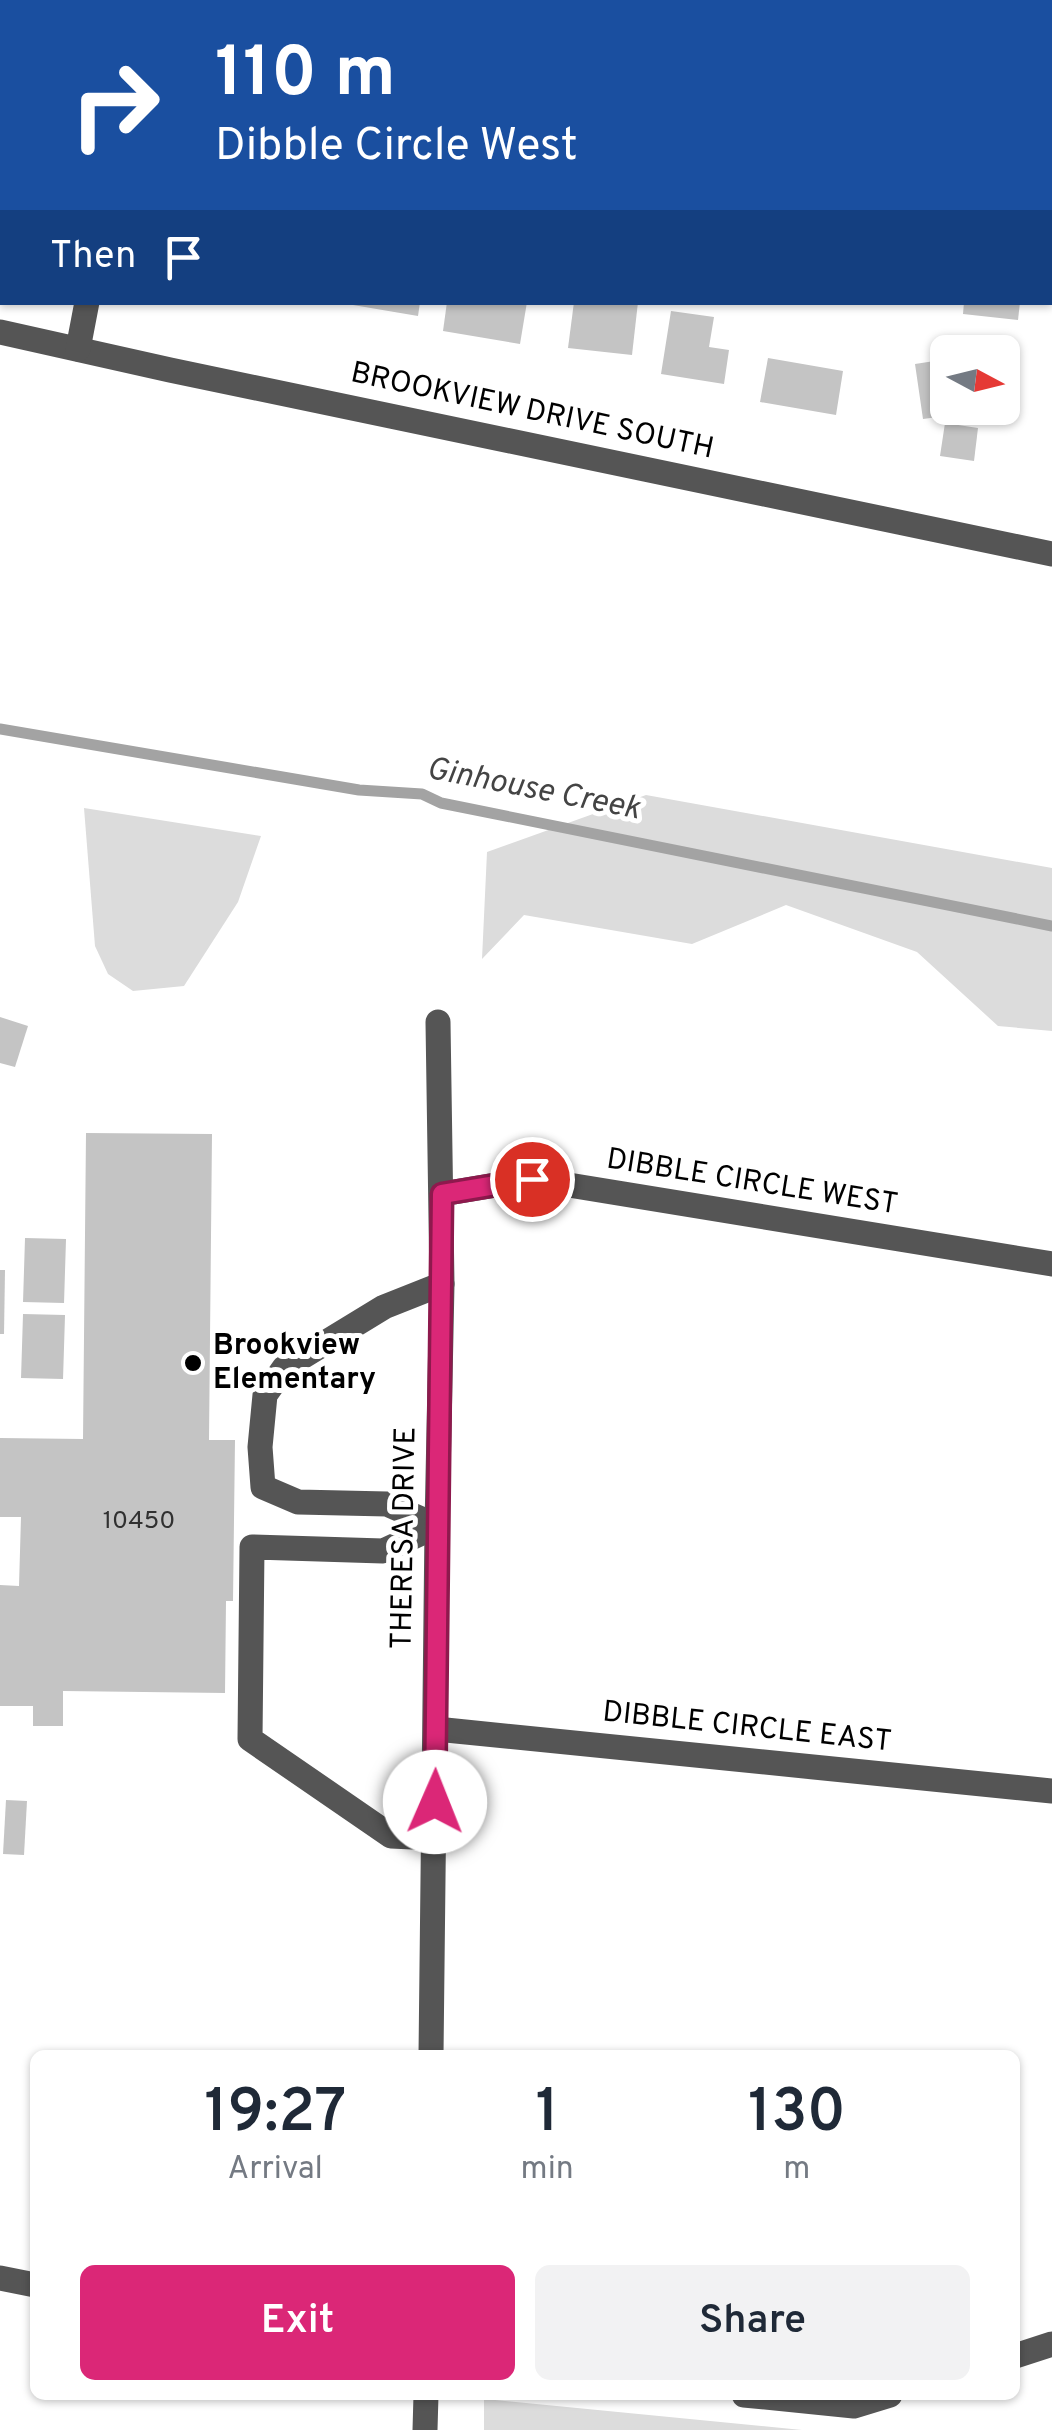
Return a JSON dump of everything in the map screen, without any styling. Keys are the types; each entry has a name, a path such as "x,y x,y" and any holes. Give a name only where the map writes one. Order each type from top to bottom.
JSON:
{"street":[{"path":"78,349 86,305"},
{"name":"BROOKVIEW DRIVE SOUTH","path":"0,332 1052,554"},
{"name":"THERESA DRIVE","path":"431,2050 442,1284 438,1022"},
{"name":"DIBBLE CIRCLE WEST","path":"442,1194 532,1179 1052,1264"},
{"path":"436,1526 387,1504 298,1502 263,1487 260,1447 265,1396 284,1368 384,1307 442,1284"},
{"path":"434,1838 391,1836 250,1739 252,1547 383,1551 436,1526"},
{"name":"DIBBLE CIRCLE EAST","path":"436,1730 1052,1791"},
{"path":"0,2278 30,2285"},
{"path":"1020,2354 1052,2344"},
{"path":"425,2430 426,2400"},
{"path":"794,2400 854,2406 874,2400"}],"shaded area":[{"path":"646,795 1052,868 1052,1031 998,1026 917,952 786,905 692,944 524,915 482,959 487,852"},
{"path":"84,808 261,836 238,902 184,986 133,991 108,974 95,946"},
{"path":"484,2400 495,2400 802,2430 484,2430"}],"building":[{"path":"353,305 420,305 418,316"},
{"path":"447,305 526,305 520,344 443,331"},
{"path":"574,305 638,305 632,355 568,348"},
{"path":"964,305 1020,305 1018,320 963,314"},
{"path":"671,311 714,317 709,347 729,350 724,384 661,374"},
{"path":"768,358 843,371 836,415 760,402"},
{"path":"930,362 930,418 923,419 915,364"},
{"path":"945,425 978,428 974,461 940,456"},
{"path":"0,1017 28,1026 15,1067 0,1063"},
{"path":"86,1133 212,1134 209,1440 235,1440 233,1601 226,1601 225,1693 63,1691 63,1726 33,1726 33,1706 0,1706 0,1585 19,1586 21,1517 0,1517 0,1438 83,1439"},
{"path":"25,1238 66,1239 64,1303 23,1302"},
{"path":"0,1270 5,1270 4,1334 0,1334"},
{"path":"23,1314 65,1315 63,1379 21,1378"},
{"path":"6,1800 27,1801 24,1855 3,1854"}],"waterway":[{"name":"Ginhouse Creek","path":"0,729 359,790 422,794 441,803 1052,926"}],"place":[{"name":"Brookview Elementary","path":"193,1363"}],"route":[{"path":"435,1802 442,1194 532,1179"}]}
